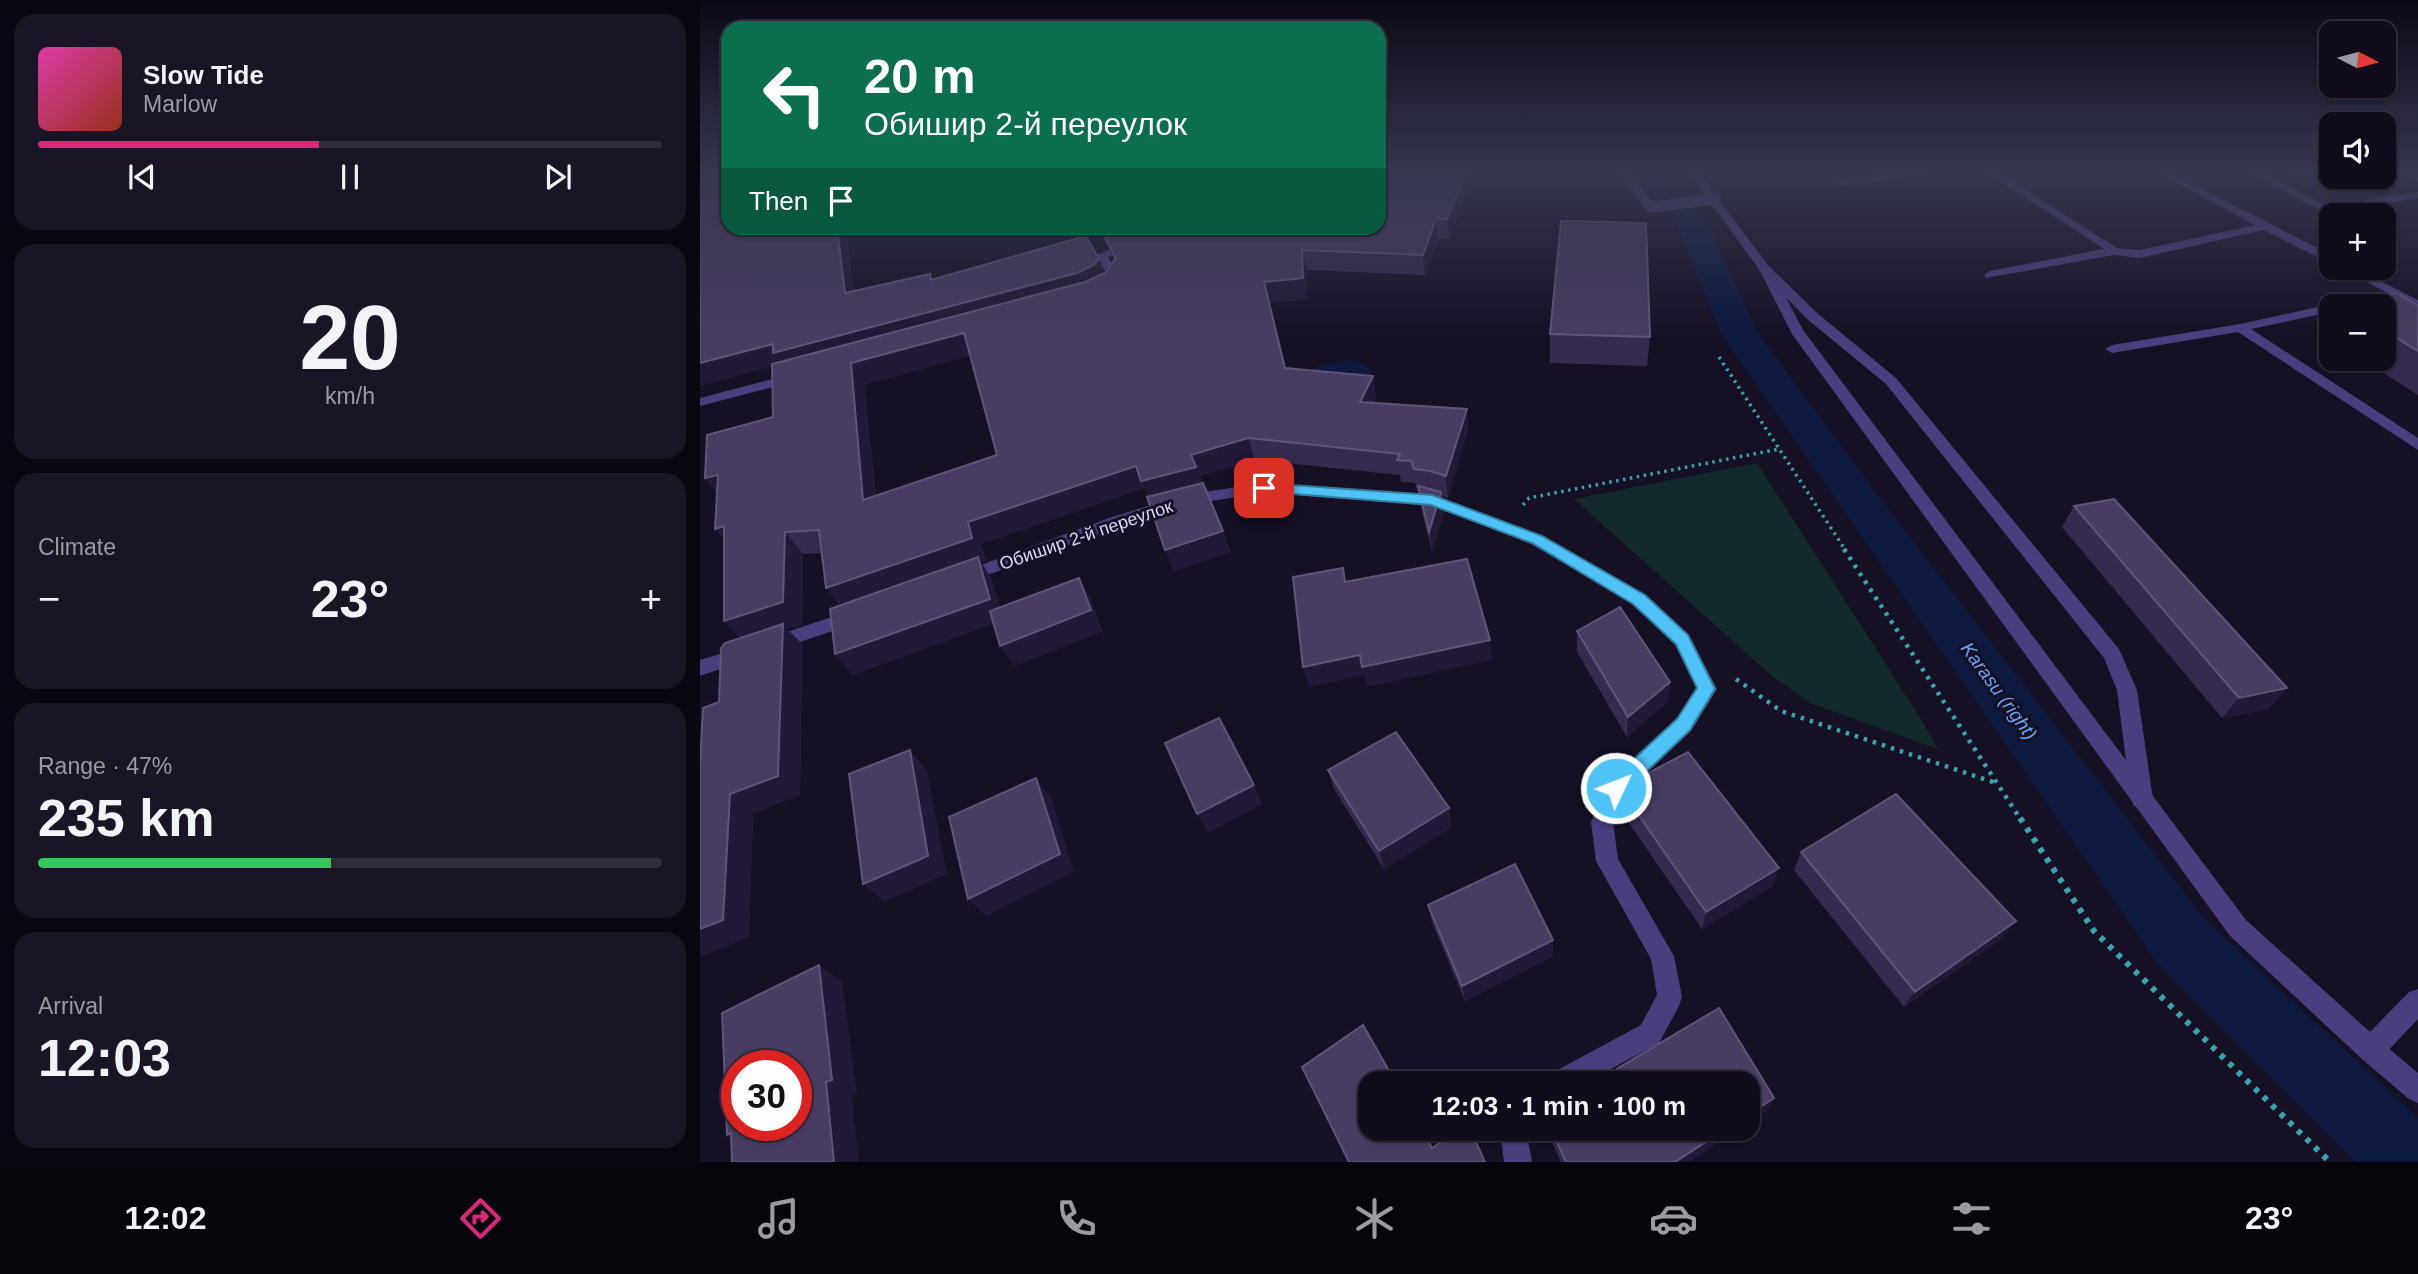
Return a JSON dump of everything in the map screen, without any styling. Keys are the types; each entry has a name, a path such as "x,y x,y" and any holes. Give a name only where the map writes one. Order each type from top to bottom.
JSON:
{"street":[{"path":"1735,226 1765,270 1797,331 2238,928 2418,1090"},
{"path":"2075,226 2114,251"},
{"path":"1990,275 2114,251 2140,254 2264,226"},
{"path":"2265,226 2319,254"},
{"path":"1098,293 1108,288 1115,277 1101,255 1139,245"},
{"path":"1765,270 1812,316 1891,381 2112,654 2127,690 2143,801"},
{"path":"2369,280 2418,305"},
{"path":"2112,349 2240,328 2319,311"},
{"path":"2240,328 2418,445"},
{"path":"700,402 807,373"},
{"name":"Обишир 2-й переулок","path":"950,583 1118,521 1191,499 1264,488 1432,500 1537,540 1639,600 1682,640 1707,689 1684,725 1616,788 1602,822 1606,861 1661,957 1670,997 1650,1034 1581,1071"},
{"path":"700,668 872,611"},
{"path":"2371,1050 2418,1001"},
{"path":"1515,1141 1518,1162"}],"path":[{"path":"1719,357 2094,931 2330,1162"},
{"path":"1504,527 1529,498 1779,449"},
{"path":"1682,640 1780,712 1998,783"}],"green space":[{"path":"1757,463 1938,749 1810,703 1772,676 1574,499"}],"water":[{"path":"1346,360 1362,363 1371,370 1365,385 1309,381 1317,367"}],"building":[{"path":"700,226 721,226 721,235 838,235 845,293 930,274 931,280 1086,236 1099,259 1094,265 1077,273 773,353 773,344 700,363"},
{"path":"1386,226 1433,226 1423,255 1302,250 1303,278 1264,282 1285,368 1373,376 1360,402 1467,409 1446,476 1414,469 1411,461 1397,460 1400,454 1248,438 1191,455 1196,467 1141,481 1136,466 968,522 972,538 826,588 819,530 785,532 783,602 724,621 724,526 715,529 718,475 705,478 707,435 773,417 772,364 1085,282 1105,273 1116,258 1105,238 1116,235 1386,235","holes":["964,333 997,455 863,500 851,363"]},
{"path":"1560,226 1646,226 1650,337 1550,334"},
{"path":"2396,293 2418,306 2418,351 2396,337 2396,294 2392,294"},
{"path":"1203,483 1223,531 1165,550 1147,497"},
{"path":"1418,486 1441,492 1429,532"},
{"path":"2114,499 2287,688 2239,698 2074,506"},
{"path":"978,557 990,599 835,654 830,609"},
{"path":"1467,559 1490,640 1362,667 1360,655 1303,667 1293,577 1343,568 1345,582"},
{"path":"1079,578 1091,610 1000,646 990,611"},
{"path":"1620,607 1670,682 1628,717 1577,631"},
{"path":"783,624 778,776 730,794 723,920 700,929 700,766 703,708 719,702 721,648 725,643"},
{"path":"1219,718 1254,785 1197,814 1165,743"},
{"path":"1396,732 1449,808 1379,851 1328,770"},
{"path":"910,750 928,856 863,884 849,774"},
{"path":"1688,752 1779,868 1706,912 1622,791 1624,786"},
{"path":"1036,778 1060,854 968,899 949,817"},
{"path":"1896,794 2016,921 1915,992 1801,852"},
{"path":"1515,864 1553,940 1462,986 1428,905"},
{"path":"819,965 832,1080 826,1082 834,1162 732,1162 731,1141 812,1141 812,1050 724,1050 722,1013"},
{"path":"1719,1008 1758,1071 1613,1071"},
{"path":"1363,1025 1389,1071 1358,1071 1358,1141 1428,1141 1432,1148 1443,1141 1475,1141 1485,1162 1349,1162 1302,1067"},
{"path":"1760,1075 1774,1098 1760,1107"},
{"path":"1556,1141 1707,1141 1675,1162 1566,1162"}],"waterway":[{"name":"Karasu (right)","path":"1692,226 1741,335 1864,509 2181,941 2409,1162"}],"route":[{"path":"1264,488 1432,500 1537,540 1639,600 1682,640 1707,689 1684,725 1616,788"}]}
